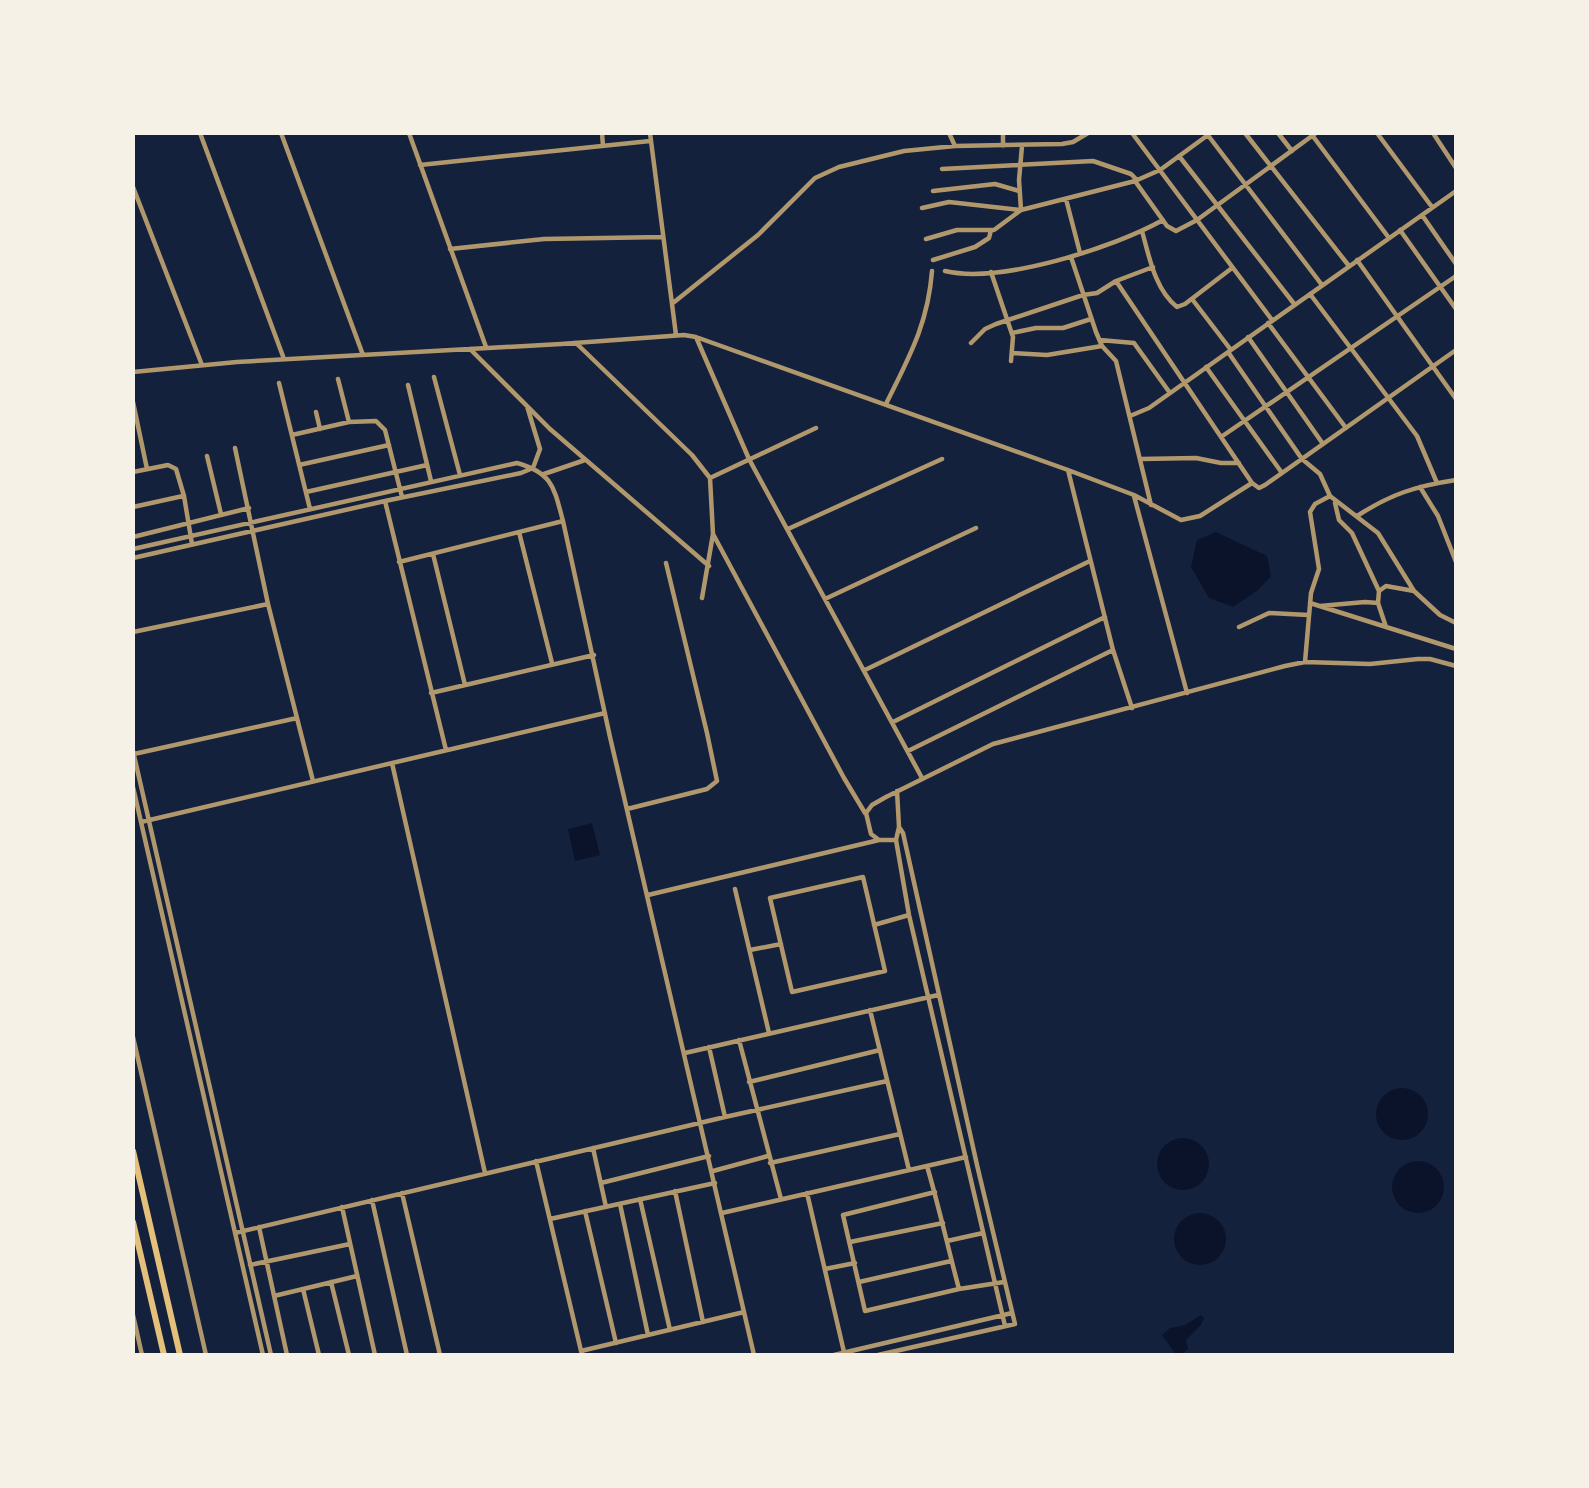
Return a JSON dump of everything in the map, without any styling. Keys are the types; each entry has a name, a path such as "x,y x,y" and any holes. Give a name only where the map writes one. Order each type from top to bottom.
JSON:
{"main road":[{"path":"133,1152 180,1355"},
{"path":"133,1222 164,1355"},
{"path":"142,1259 157,1254"}],"street":[{"path":"200,133 284,359"},
{"path":"281,133 363,355"},
{"path":"409,133 486,347"},
{"path":"602,133 603,146"},
{"path":"650,133 676,335"},
{"path":"949,133 955,146"},
{"path":"1003,133 1003,146"},
{"path":"673,303 758,235 815,178 839,167 880,156 955,146 1022,146 1073,142 1088,133"},
{"path":"1132,133 1346,428"},
{"path":"1245,133 1349,266"},
{"path":"1278,133 1292,151"},
{"path":"1377,133 1432,207"},
{"path":"1433,133 1456,168"},
{"path":"922,208 949,202 1021,210 1066,199 1136,180 1160,170 1208,134 1322,285"},
{"path":"942,169 1093,161 1131,174 1163,220 1171,230 1176,231 1197,220 1313,134 1389,238"},
{"path":"420,165 650,141"},
{"path":"1021,210 1019,191 1022,146"},
{"path":"1179,156 1294,305"},
{"path":"933,191 995,184 1019,191"},
{"path":"133,187 202,365"},
{"path":"1130,416 1149,408 1456,191"},
{"path":"1066,199 1080,253"},
{"path":"926,239 957,230 999,228 1021,210"},
{"path":"1422,215 1456,264"},
{"path":"944,271 971,274 991,272 1071,257 1118,242 1163,220"},
{"path":"933,260 975,247 989,238 991,230"},
{"path":"1400,230 1456,309"},
{"path":"1142,231 1162,289 1173,304 1180,307 1232,268"},
{"path":"450,249 544,239 663,237"},
{"path":"1071,257 1101,343 1115,361 1152,505"},
{"path":"1357,260 1456,399"},
{"path":"971,343 985,329 1083,295 1097,293 1116,281 1153,267"},
{"path":"886,404 915,346 924,321 929,304 932,271"},
{"path":"991,272 1012,333 1011,361"},
{"path":"1221,437 1456,276"},
{"path":"1116,281 1252,483 1259,488 1456,350"},
{"path":"1310,294 1421,442 1437,483"},
{"path":"1192,299 1302,459 1320,474 1330,496 1378,533 1414,591 1440,615 1456,623"},
{"path":"1012,333 1036,328 1063,328 1091,319"},
{"path":"133,372 284,359 676,335 696,337 1068,470 1134,495 1176,519 1190,520 1252,483"},
{"path":"696,337 749,459 922,778"},
{"path":"1248,337 1323,444"},
{"path":"1012,353 1047,355 1101,343 1134,342 1170,393"},
{"path":"575,343 692,455 710,478 713,534 702,598"},
{"path":"470,348 585,460 709,566"},
{"path":"1206,367 1282,473"},
{"path":"433,377 460,475"},
{"path":"338,379 349,422"},
{"path":"279,383 310,509"},
{"path":"408,386 431,481"},
{"path":"133,402 147,469"},
{"path":"133,558 521,473 533,468 540,449 527,406"},
{"path":"316,412 320,429"},
{"path":"292,435 349,422 369,419 376,421 385,430 402,497"},
{"path":"710,478 816,428"},
{"path":"299,465 389,444"},
{"path":"235,448 268,604 313,781"},
{"path":"207,456 221,514"},
{"path":"1141,459 1196,458 1239,463"},
{"path":"788,529 942,459"},
{"path":"544,474 585,460"},
{"path":"133,549 517,463 544,474 556,498 563,521 754,1355"},
{"path":"133,472 172,465 179,473 192,544"},
{"path":"306,492 427,466"},
{"path":"1068,470 1113,650 1132,708"},
{"path":"1357,516 1383,499 1420,487 1456,480"},
{"path":"1420,487 1438,516 1456,562"},
{"path":"1134,495 1187,693"},
{"path":"133,507 184,496"},
{"path":"1305,663 1312,584 1319,569 1310,512 1315,504 1330,496"},
{"path":"385,501 446,750"},
{"path":"1335,502 1339,520 1352,533 1379,591 1378,603 1386,628"},
{"path":"133,537 248,508"},
{"path":"399,562 563,521"},
{"path":"825,599 976,528"},
{"path":"519,533 552,663"},
{"path":"713,534 866,814 871,834 879,840"},
{"path":"433,554 465,685"},
{"path":"865,670 1090,561"},
{"path":"627,809 707,789 717,780 666,563"},
{"path":"1379,591 1386,586 1414,591"},
{"path":"1310,603 1456,649"},
{"path":"1319,606 1378,603"},
{"path":"133,632 268,604"},
{"path":"1239,627 1269,613 1308,615"},
{"path":"893,722 1105,617"},
{"path":"908,751 1113,650"},
{"path":"431,693 594,655"},
{"path":"866,814 872,805 897,790 993,744 1305,663 1370,664 1430,659 1456,666"},
{"path":"141,822 605,713"},
{"path":"271,1355 133,753 297,718"},
{"path":"393,762 485,1174"},
{"path":"133,787 263,1355"},
{"path":"897,790 899,827 896,840 909,915 1005,1326"},
{"path":"878,1355 1015,1324 903,833 899,827"},
{"path":"649,895 879,840 896,840"},
{"path":"863,877 885,971 792,992 781,944 770,898 863,877"},
{"path":"735,889 769,1033"},
{"path":"874,925 909,915"},
{"path":"750,950 781,944"},
{"path":"685,1053 939,995"},
{"path":"870,1010 909,1170"},
{"path":"133,1037 206,1355"},
{"path":"739,1040 781,1199"},
{"path":"709,1047 725,1117"},
{"path":"749,1082 880,1050"},
{"path":"235,1233 701,1122 887,1081"},
{"path":"770,1163 900,1134"},
{"path":"593,1148 606,1207"},
{"path":"601,1183 709,1156"},
{"path":"713,1171 768,1156"},
{"path":"722,1213 966,1157"},
{"path":"536,1161 581,1353 744,1312"},
{"path":"928,1166 959,1289"},
{"path":"550,1219 715,1183"},
{"path":"675,1191 703,1322"},
{"path":"934,1192 843,1215 865,1311 959,1289 1004,1282"},
{"path":"402,1193 439,1355"},
{"path":"807,1193 845,1353"},
{"path":"640,1199 670,1330"},
{"path":"372,1200 407,1355"},
{"path":"620,1204 648,1335"},
{"path":"342,1207 375,1355"},
{"path":"585,1212 616,1343"},
{"path":"850,1242 943,1223"},
{"path":"259,1227 287,1355"},
{"path":"947,1241 984,1233"},
{"path":"250,1265 350,1244"},
{"path":"859,1282 951,1261"},
{"path":"825,1269 855,1263"},
{"path":"274,1296 357,1276"},
{"path":"331,1282 349,1355"},
{"path":"303,1289 318,1355"},
{"path":"834,1355 1012,1313"},
{"path":"133,1315 142,1355"}],"water":[{"path":"1216,532 1267,556 1271,576 1258,590 1233,607 1209,598 1191,567 1197,540"},
{"path":"592,823 600,855 575,861 568,829"},
{"path":"1402,1088 1412,1090 1420,1096 1426,1104 1426,1124 1420,1132 1412,1138 1402,1140 1392,1138 1384,1132 1378,1124 1376,1114 1378,1104 1384,1096 1392,1090"},
{"path":"1183,1138 1193,1140 1201,1146 1207,1154 1207,1174 1201,1182 1193,1188 1183,1190 1173,1188 1165,1182 1159,1174 1157,1164 1159,1154 1165,1146 1173,1140"},
{"path":"1418,1161 1428,1163 1436,1169 1442,1177 1442,1197 1436,1205 1428,1211 1418,1213 1408,1211 1400,1205 1394,1197 1392,1187 1394,1177 1400,1169 1408,1163"},
{"path":"1200,1213 1210,1215 1218,1221 1224,1229 1224,1249 1218,1257 1210,1263 1200,1265 1190,1263 1182,1257 1176,1249 1174,1239 1176,1229 1182,1221 1190,1215"},
{"path":"1201,1315 1204,1318 1201,1325 1186,1340 1188,1349 1181,1355 1175,1353 1162,1335 1170,1328 1185,1325"}]}
